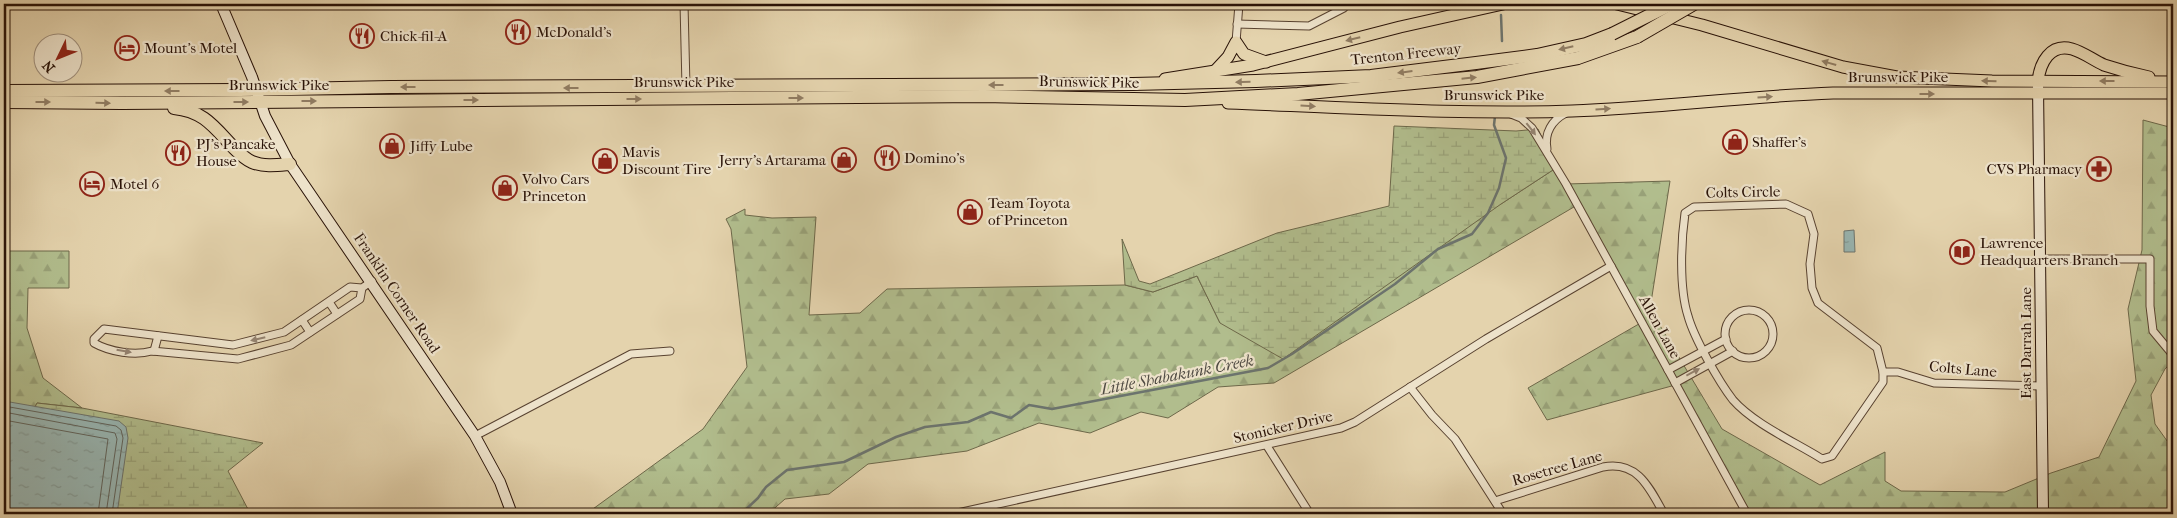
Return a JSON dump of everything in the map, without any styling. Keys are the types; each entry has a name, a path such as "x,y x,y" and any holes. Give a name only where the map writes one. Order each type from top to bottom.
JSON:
{"highway":[{"name":"Trenton Freeway","path":"1133,84 1371,76 1537,55 1586,44 1612,34 1672,4"},
{"name":"Trenton Freeway","path":"1185,100 1307,94 1477,77 1578,58 1636,37 1694,4"},
{"name":"Brunswick Pike","path":"4,102 122,103 391,87 1133,84"},
{"name":"Brunswick Pike","path":"4,91 258,96 984,96 1185,100"},
{"path":"122,103 193,111 205,118 249,161 265,165 290,164"}],"main road":[{"name":"Franklin Corner Road","path":"221,4 269,124 290,164 475,436 500,482 512,514"},
{"name":"Brunswick Pike","path":"1133,84 1266,62 1400,27 1503,4"},
{"name":"Brunswick Pike","path":"1618,4 1702,25 1829,63 1866,72 1928,80 2173,82"},
{"path":"1215,71 1228,57 1236,42 1244,54 1266,62"},
{"path":"2038,81 2039,69 2046,56 2052,51 2066,48 2079,51 2113,68 2173,82"},
{"name":"East Darrah Lane","path":"2038,81 2043,514"},
{"path":"2122,93 2173,101"},
{"name":"Brunswick Pike","path":"1185,100 1391,111 1485,113 1573,111 1825,94 2173,93"}],"street":[{"path":"684,4 686,87"},
{"path":"1236,42 1239,4"},
{"path":"1236,24 1309,26 1344,8"},
{"path":"1548,154 1546,144 1548,130 1558,118 1573,111"},
{"name":"Allen Lane","path":"1504,112 1528,124 1548,154 1747,514"},
{"name":"Colts Circle","path":"1786,204 1808,214 1814,234 1810,264 1812,288 1818,303 1877,348 1883,372 1883,382 1841,445 1832,456 1822,459 1760,422 1734,400 1704,350 1688,316 1685,298 1682,239 1685,213 1694,208 1786,204"},
{"path":"2040,259 2150,259 2150,306 2153,331 2173,355"},
{"name":"Stonicker Drive","path":"953,514 1267,446 1341,428 1486,339 1611,266"},
{"path":"362,288 360,299 291,344 238,359 154,351 140,354 101,347 94,343 94,339 104,329 233,345 284,332 350,287 362,288 372,282"},
{"path":"329,302 337,314"},
{"path":"1755,311 1768,320 1773,334 1768,348 1762,354 1748,358 1740,356 1733,351 1726,339 1728,323 1739,312 1755,311"},
{"path":"302,320 310,332"},
{"path":"154,351 158,336"},
{"path":"274,336 281,347"},
{"path":"1668,370 1726,339"},
{"path":"205,356 207,342"},
{"path":"475,436 631,354 670,351"},
{"path":"1675,383 1733,351"},
{"name":"Colts Lane","path":"1883,372 1898,372 1934,383 2041,386"},
{"path":"1410,386 1432,415 1455,439 1503,514"},
{"path":"1267,446 1310,514"},
{"name":"Rosetree Lane","path":"1495,501 1603,467 1618,466 1641,476 1664,514"}],"green space":[{"path":"2143,120 2173,128 2173,361 2165,369 2151,395 2155,424 2170,445 2172,514 1751,514 1679,384 1547,420 1528,388 1644,321 1579,204 1274,383 1218,387 1168,418 1141,412 1090,433 1039,423 967,451 868,464 829,494 785,499 768,514 586,514 703,429 747,367 731,229 726,219 745,209 745,215 772,218 816,217 809,315 860,313 887,289 1125,285 1153,292 1197,276 1220,323 1501,204 1556,168 1566,184 1670,181 1650,309 1722,429 1820,485 1885,452 1885,481 1901,491 2005,492 2051,473 2099,457 2136,381 2128,309 2142,250"},
{"path":"1394,126 1516,131 1538,129 1556,168 1501,204 1283,359 1220,323 1197,276 1153,292 1125,285 1122,239 1139,281 1150,284 1277,233 1389,206"},
{"path":"4,251 69,251 69,288 28,288 27,328 43,378 82,408 37,403 31,415 4,415"},
{"path":"37,403 82,408 263,443 228,471 250,513 4,514 4,415 31,415"}],"water":[{"path":"1854,230 1855,252 1844,252 1844,231"},
{"path":"4,401 119,421 126,427 128,438 117,514 4,514"}],"waterway":[{"name":"Little Shabakunk Creek","path":"1501,15 1502,41"},
{"name":"Little Shabakunk Creek","path":"741,514 758,498 766,487 787,470 844,462 896,437 925,427 968,422 991,412 1011,418 1029,405 1052,409 1268,368 1292,354 1395,284 1438,249 1472,234 1488,213 1499,188 1506,158 1494,125 1495,116"}],"place":[{"name":"McDonald's","path":"518,32"},
{"name":"Chick-fil-A","path":"362,36"},
{"name":"Mount's Motel","path":"127,48"},
{"name":"Shaffer's","path":"1735,142"},
{"name":"Jiffy Lube","path":"392,146"},
{"name":"PJ's Pancake House","path":"178,153"},
{"name":"Domino's","path":"887,158"},
{"name":"Jerry's Artarama","path":"844,160"},
{"name":"Mavis Discount Tire","path":"605,161"},
{"name":"CVS Pharmacy","path":"2099,169"},
{"name":"Motel 6","path":"92,184"},
{"name":"Volvo Cars Princeton","path":"505,188"},
{"name":"Team Toyota of Princeton","path":"970,212"},
{"name":"Lawrence Headquarters Branch","path":"1962,252"}]}
